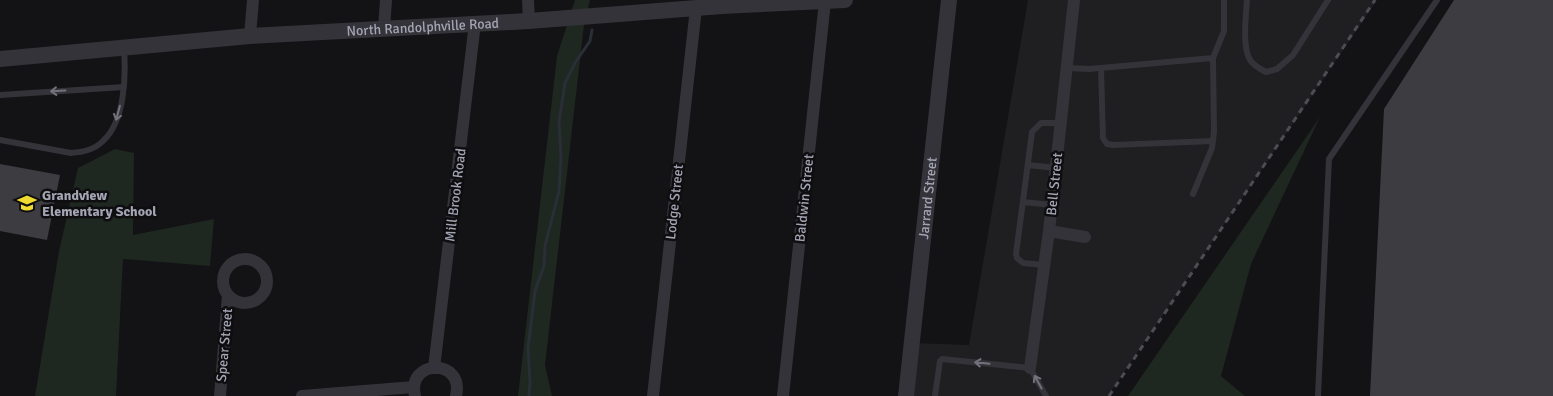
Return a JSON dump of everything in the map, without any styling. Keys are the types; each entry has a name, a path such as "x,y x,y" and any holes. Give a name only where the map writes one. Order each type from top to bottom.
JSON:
{"street":[{"path":"250,36 253,0"},
{"path":"384,28 386,0"},
{"path":"528,0 529,21"},
{"name":"North Randolphville Road","path":"0,59 250,36 529,21 696,8 845,0"},
{"name":"Jarrard Street","path":"906,396 949,0"},
{"name":"Bell Street","path":"1030,368 1049,231 1074,0"},
{"name":"Baldwin Street","path":"783,396 825,1"},
{"name":"Lodge Street","path":"653,396 696,8"},
{"name":"Mill Brook Road","path":"434,368 475,23"},
{"path":"1049,231 1085,237"},
{"name":"Spear Street","path":"220,396 228,295"},
{"path":"302,396 415,391 416,380 421,374 427,369 441,368 452,375 457,387 456,396"}],"lane":[{"path":"1193,194 1212,148 1213,58 1224,32 1224,0"},
{"path":"1246,0 1246,46 1249,59 1256,67 1266,72 1277,69 1293,55 1328,0"},
{"path":"1318,396 1330,159 1436,0"},
{"path":"0,140 71,153 83,152 103,142 111,132 124,87 126,75 124,48"},
{"path":"1067,68 1101,68 1213,58"},
{"path":"1101,68 1103,138 1107,144 1213,141"},
{"path":"0,95 124,87"},
{"path":"1044,265 1023,263 1017,258 1016,254 1032,132 1035,127 1042,123 1061,123"},
{"path":"1028,165 1056,168"},
{"path":"1023,202 1052,205"},
{"path":"935,396 940,361 942,359 1030,368 1046,396"}],"shaded area":[{"path":"575,0 590,0 584,25 545,365 552,396 518,396 557,56"},
{"path":"1028,0 1377,0 1108,396 908,396 911,343 969,345"},
{"path":"1320,117 1251,264 1221,376 1245,396 1128,396"},
{"path":"115,149 134,153 133,235 214,219 210,266 123,259 116,396 35,396 59,251 78,168"}],"building":[{"path":"1454,0 1553,0 1553,396 1370,396 1384,109"},
{"name":"Grandview Elementary School","path":"0,164 60,175 47,240 0,231"}],"waterway":[{"path":"529,396 528,348 535,291 544,266 545,246 559,191 561,158 559,122 565,83 575,63 590,41 592,30"}],"railway":[{"path":"1109,396 1375,0"}],"place":[{"name":"Grandview Elementary School","path":"27,203"}]}
